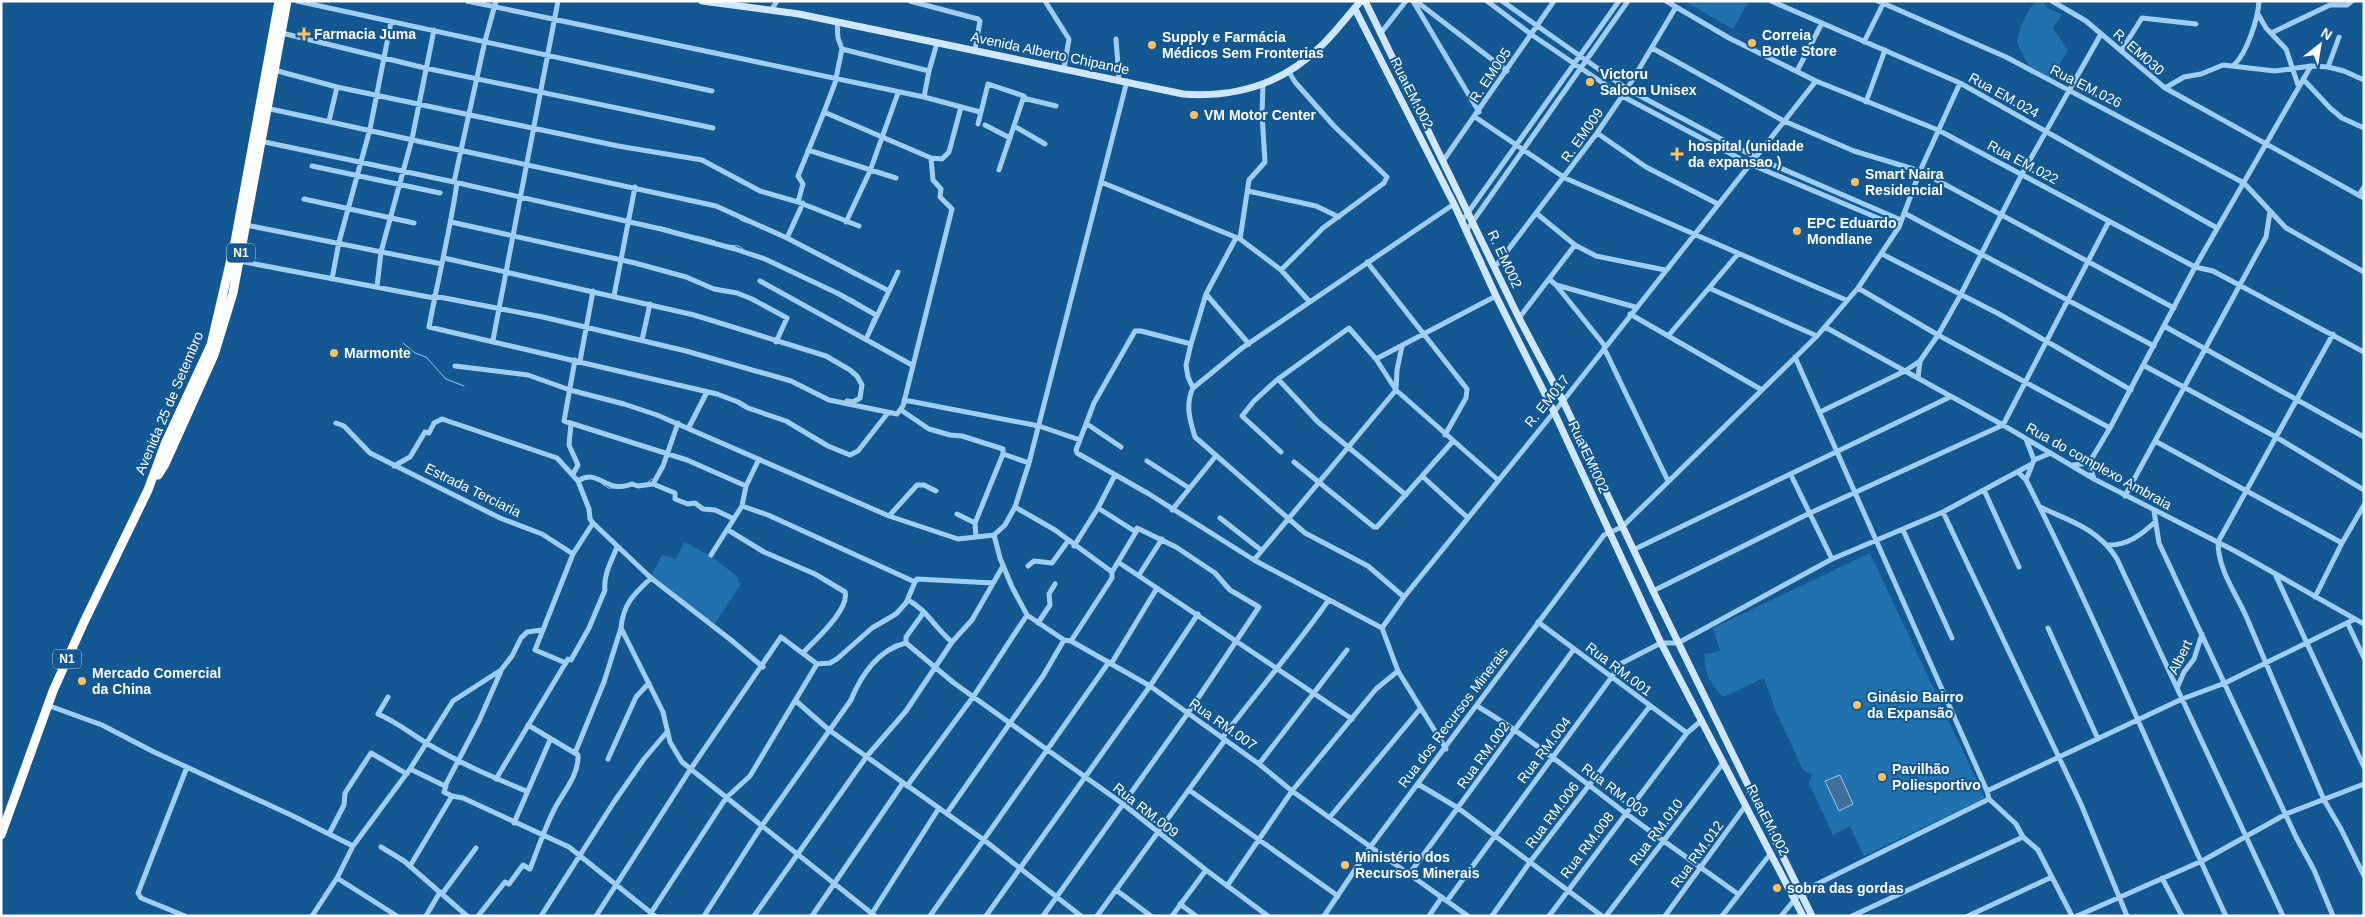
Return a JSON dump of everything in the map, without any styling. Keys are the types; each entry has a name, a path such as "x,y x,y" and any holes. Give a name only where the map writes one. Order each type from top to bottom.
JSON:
{"highway":[{"name":"Avenida 25 de Setembro","path":"148,490 165,444 210,345 218,321 235,242 279,1"},
{"name":"Avenida 25 de Setembro","path":"148,490 165,464 214,355 230,302 287,1"},
{"name":"N1","path":"1,835 47,705 84,622 148,490"}],"street":[{"path":"297,1 712,91"},
{"path":"466,1 495,4 835,80 924,97 980,112"},
{"path":"493,340 558,1"},
{"name":"Avenida Alberto Chipande","path":"702,1 772,9 1183,94 1203,96 1223,95 1263,84 1289,72 1321,47 1363,1"},
{"path":"772,9 777,1"},
{"path":"911,1 980,20 974,50"},
{"path":"1045,1 1069,39 1064,68"},
{"name":"R. EM002","path":"1363,1 1474,222 1519,318 1563,401 1622,527"},
{"path":"1379,35 1406,1"},
{"path":"1414,1 1507,71"},
{"path":"1414,1 1477,114 1523,150 1565,178 1693,236 1846,300"},
{"path":"1487,1 1532,35 1622,96 1750,164 1899,227"},
{"path":"1502,1 1627,89 1755,158 1901,220"},
{"name":"R. EM005","path":"1443,161 1538,27 1554,1"},
{"path":"1462,221 1619,1"},
{"path":"1466,231 1628,1"},
{"name":"Rua EM.022","path":"1666,1 1729,38 1816,81 1938,130 2195,267 2213,271 2364,352"},
{"name":"Rua EM.024","path":"1771,1 1821,25 1885,50 1960,83 2217,228"},
{"name":"R. EM030","path":"2052,1 2086,21 2164,88 2184,76 2202,74 2222,65 2275,71 2311,66 2328,67 2344,71 2364,80"},
{"path":"2234,65 2241,59 2258,14 2259,1"},
{"path":"2271,33 2330,5 2347,4 2352,1"},
{"path":"1864,42 1882,2"},
{"name":"Rua EM.026","path":"1882,2 2006,58 2244,183 2286,228 2364,272"},
{"path":"495,4 461,150 455,182 451,222 429,327 493,340 731,399 748,408 786,421 828,446 850,454 858,450 888,414"},
{"name":"Rua EM.002","path":"1355,8 1454,204 1496,296 1554,412 1607,535 1802,916"},
{"name":"R. EM009","path":"1495,267 1565,178 1597,133 1627,89 1676,8"},
{"path":"2258,14 2271,33 2286,49 2295,69 2298,85"},
{"path":"2121,52 2142,18 2196,24"},
{"path":"332,278 339,242 370,129 391,22"},
{"path":"787,238 800,203 803,184 798,176 835,80 842,48 838,38 837,22"},
{"path":"1798,71 1821,25"},
{"path":"377,287 382,252 412,139 434,30"},
{"path":"282,33 384,59 713,128"},
{"path":"1820,412 1905,371 1920,361 1938,335 1960,296 2022,174 2101,34"},
{"path":"2328,67 2339,37"},
{"path":"1116,39 1119,80"},
{"path":"924,97 937,43"},
{"path":"842,48 929,71"},
{"path":"1652,48 1784,121 1854,151 1920,171 2174,308"},
{"path":"1866,102 1885,50"},
{"path":"2094,479 2089,463 2131,390 2195,267 2298,85 2311,66"},
{"path":"274,70 337,87 418,102 618,146 702,160 760,191 800,203 859,226"},
{"path":"1281,270 1324,228 1384,184 1387,177 1334,126 1295,82 1289,72"},
{"path":"2303,79 2342,118 2364,128"},
{"path":"455,366 528,376 570,390 624,404 689,427 796,477 890,516 958,539 994,535 1009,520 1029,463 1127,81"},
{"name":"R. EM017","path":"1382,628 1404,597 1563,401 1635,307 1816,81"},
{"path":"1607,535 1622,527 1762,390 1816,336 1858,288 1899,227 1920,171 1960,83"},
{"path":"978,124 988,84 1024,96 1023,98 1056,106"},
{"path":"1194,388 1188,377 1186,365 1190,344 1206,294 1238,238 1252,174 1264,165 1265,162 1262,114 1263,84"},
{"path":"329,121 337,87"},
{"path":"2164,88 2361,196 2364,187"},
{"path":"846,222 870,171 898,93"},
{"path":"1000,170 1023,98"},
{"path":"824,112 931,158 942,159 949,152 961,107"},
{"path":"266,108 370,129 716,206 787,238 889,291"},
{"path":"985,125 1010,138"},
{"path":"1014,126 1045,144"},
{"path":"1597,133 1646,166 1718,204"},
{"path":"260,140 455,182 629,222 735,249 765,259 855,302 876,315"},
{"path":"808,150 896,178"},
{"path":"239,261 499,308 588,327 791,381 818,395 837,402 888,414 897,414 901,410 904,400 951,222 952,209 940,197 941,189 932,180 931,158"},
{"path":"312,166 440,193"},
{"path":"1101,182 1238,238 1281,270 1309,301"},
{"path":"614,296 635,187"},
{"path":"1248,191 1316,206 1339,217"},
{"path":"304,198 414,223"},
{"path":"1404,597 1368,566 1355,558 1330,548 1305,533 1215,457 1195,437 1190,420 1189,397 1194,388 1249,344 1309,301 1454,204"},
{"path":"2125,496 2266,236 2270,212"},
{"path":"1536,213 1575,245 1596,256 1665,270"},
{"path":"1904,213 2154,346"},
{"path":"1653,591 1810,513 2003,425 2109,221"},
{"path":"451,222 622,260 686,276 714,289 737,293 764,304 788,318 776,342"},
{"path":"246,225 442,264"},
{"path":"1519,318 1575,245"},
{"path":"1668,336 1738,254"},
{"path":"1882,254 2046,341 2131,390"},
{"path":"444,258 694,315 826,356 857,376 862,385 860,398 853,402 842,400 837,402"},
{"path":"1367,262 1466,389 1466,398 1445,435"},
{"path":"866,339 898,272"},
{"path":"1549,279 1556,285 1605,347 1668,481"},
{"path":"760,281 912,365"},
{"path":"1556,285 1635,307"},
{"path":"1708,288 1816,336"},
{"path":"1858,288 1938,335 2110,428"},
{"path":"593,291 588,327 570,390 564,421 667,453 746,486"},
{"path":"1206,294 1249,344"},
{"path":"1376,359 1496,296"},
{"path":"642,340 650,304"},
{"path":"1630,314 1762,390"},
{"path":"2164,326 2205,347 2364,437"},
{"name":"Rua do complexo Ambraia","path":"1824,327 2003,425 2094,479 2218,542 2275,576 2364,624"},
{"path":"1281,452 1242,416 1254,401 1278,379 1348,328 1376,359 1396,390 1498,480"},
{"path":"1190,344 1135,331 1094,403 1076,450 1115,476 1149,494 1254,560 1382,628 1398,670 1446,749"},
{"path":"2333,334 2218,542 2221,565 2324,800 2364,876"},
{"path":"1254,560 1347,446 1396,390 1397,370 1402,346"},
{"path":"1794,357 1877,540 1989,799 2016,824 2023,837 2038,850 2072,916"},
{"path":"1918,378 1920,361"},
{"path":"2143,366 2276,438 2364,490"},
{"path":"1278,379 1318,422 1406,495"},
{"path":"689,427 707,392"},
{"path":"1633,550 1950,397"},
{"path":"904,400 1039,426 1080,440"},
{"path":"901,410 929,429 950,435 962,436 1003,449 1003,454 975,523 976,537"},
{"path":"394,466 410,457 425,432 429,433 434,423 442,418 550,455 562,462 573,474 578,481 593,523 617,547 651,578 739,646 763,667"},
{"name":"Estrada Terciaria","path":"336,423 344,426 370,452 394,466 500,518 542,534 573,554"},
{"path":"571,423 569,445 578,466 573,474"},
{"path":"653,484 678,423"},
{"path":"1087,424 1121,447"},
{"path":"2026,439 2032,462 2026,480"},
{"path":"1294,462 1374,527 1377,527 1453,441"},
{"path":"2155,441 2342,542"},
{"path":"1678,643 1832,559 1943,512 2051,453"},
{"path":"1003,454 1029,463"},
{"path":"1172,510 1215,457"},
{"path":"711,555 742,506 746,486 759,459"},
{"path":"1147,461 1189,488"},
{"path":"2073,465 2089,463"},
{"path":"2018,472 2026,480 2094,618 2138,722 2226,916"},
{"path":"1791,474 1832,559"},
{"path":"1074,546 1098,508 1115,476"},
{"path":"1422,476 1468,518"},
{"path":"578,481 586,477 594,478 612,486 623,488 632,484 638,486 653,484 675,493 675,499 688,504 695,504 703,509 714,510 734,519"},
{"path":"890,516 917,485 921,484 936,491"},
{"path":"1984,490 2020,567"},
{"path":"2315,597 2342,542 2364,505"},
{"path":"742,506 772,517 915,582"},
{"path":"1015,507 1112,572"},
{"path":"2040,507 2092,531 2108,545 2138,601 2282,916"},
{"path":"1098,508 1136,532"},
{"path":"2154,511 2159,543 2314,870 2332,916"},
{"path":"1943,512 2081,804 2127,916"},
{"path":"958,514 975,523"},
{"path":"1220,518 1261,550"},
{"path":"2108,545 2123,544 2140,536 2155,522"},
{"path":"566,663 535,650 573,554 593,523"},
{"name":"Rua EM.002","path":"1622,527 1812,916"},
{"path":"1043,916 1188,713 1259,607 1230,590 1215,574 1162,539 1137,528 1112,572 1112,578 1071,641"},
{"path":"728,530 764,552 815,574 845,592 845,603 831,624 804,652"},
{"path":"1903,530 1952,638"},
{"name":"Rua RM.007","path":"994,535 1003,566 1012,587 1028,615 1064,640 1071,641 1150,686 1259,764 1292,791 1468,916"},
{"name":"Rua dos Recursos Minerais","path":"1324,916 1371,846 1446,749 1538,622 1607,535"},
{"path":"1139,576 1162,539"},
{"path":"1028,566 1034,561 1047,564 1052,563 1068,541"},
{"path":"496,778 568,658 571,660 589,628 605,590 604,584 608,569 617,547"},
{"path":"1118,562 1237,640 1275,668 1352,719"},
{"path":"754,916 867,756 906,711 935,665 972,620 1003,566"},
{"path":"2275,576 2364,767"},
{"path":"575,753 604,682 621,628 622,613 628,602 651,578"},
{"path":"596,916 690,770 782,637 804,652 817,664 830,663 837,660 872,628 896,614 908,600 917,579 993,583"},
{"path":"1038,623 1050,605 1049,594 1055,584"},
{"path":"930,916 1110,663 1157,588"},
{"path":"908,600 924,612 941,633 952,642"},
{"path":"1097,916 1275,668 1301,639 1328,601"},
{"path":"704,916 761,827 851,700 859,681 888,650 906,642 906,637 924,612"},
{"path":"986,916 1150,686 1198,614"},
{"path":"812,916 905,785 974,696 1028,615"},
{"path":"1987,791 2058,756 2138,722 2182,699 2225,682 2307,644 2355,619"},
{"name":"Rua RM.001","path":"1538,622 1687,733"},
{"path":"2348,624 2364,658"},
{"path":"621,628 663,712 667,732 677,756 690,770 872,915 939,808"},
{"path":"2048,628 2098,739"},
{"path":"542,630 527,632 521,638 512,656 501,670 479,721 445,786 444,792 469,800 514,823 570,847 617,884 652,915 726,798 750,776 764,749 796,701 817,664"},
{"name":"Albert","path":"2177,688 2184,672 2194,659 2202,634"},
{"path":"947,813 1043,676 1064,640"},
{"name":"Rua RM.009","path":"906,642 954,682 1123,804 1156,832 1268,916"},
{"name":"Rua RM.004","path":"1429,916 1494,835 1622,663 1661,643 1678,643"},
{"name":"Rua RM.002","path":"1410,873 1574,649"},
{"path":"1259,764 1347,650"},
{"path":"312,916 337,878 353,846 407,774 454,701 501,670"},
{"path":"1227,886 1292,791 1376,689 1398,670"},
{"path":"608,760 636,697 649,683"},
{"path":"388,697 378,714 402,726 427,744 458,761 526,791"},
{"path":"796,701 829,730 1022,868 1081,916"},
{"path":"47,705 102,725 353,846"},
{"name":"Rua RM.003","path":"1476,706 1516,729 1625,812 1738,894"},
{"name":"Rua RM.006","path":"1492,916 1530,862 1650,706"},
{"path":"1330,817 1420,709"},
{"name":"Rua RM.008","path":"1549,916 1625,812 1687,733 1702,720"},
{"path":"478,916 505,882 509,884 524,865 530,869 555,807 566,791 578,764 578,755 550,740 528,725"},
{"path":"540,916 619,795 667,732"},
{"path":"514,823 526,791 550,740"},
{"path":"329,834 344,805 345,793 371,753 407,774"},
{"name":"Rua RM.010","path":"1606,916 1724,762"},
{"path":"185,916 141,898 138,893 187,767"},
{"path":"410,769 445,786"},
{"path":"1418,784 1458,808 1602,916"},
{"path":"2077,916 2202,861 2286,814 2364,784"},
{"path":"1189,790 1338,896"},
{"path":"410,866 452,796"},
{"path":"1782,916 1796,901 1801,892 1989,799"},
{"name":"Rua RM.012","path":"1666,916 1746,805"},
{"path":"1852,916 2023,837"},
{"path":"381,847 410,866 467,916"},
{"path":"426,916 441,893 466,866 476,848"},
{"path":"1722,916 1771,853"},
{"path":"1172,916 1206,870"},
{"path":"1968,916 2052,877"},
{"path":"337,878 397,916"},
{"path":"2162,878 2182,916"},
{"path":"1116,890 1151,916"},
{"path":"1180,904 1196,916"},
{"path":"1257,916 1261,910"}],"shaded area":[{"path":"1684,1 1749,1 1733,29"},
{"path":"2038,1 2042,1 2047,8 2062,14 2053,28 2068,50 2059,65 2053,68 2050,78 2028,65 2017,42 2021,26 2030,8"},
{"path":"684,542 711,556 739,578 737,581 741,584 714,625 651,577 662,555 676,559"},
{"name":"Ginásio Bairro da Expansão","path":"1870,553 1985,798 1864,856 1850,826 1833,835 1809,783 1812,775 1803,770 1776,712 1764,678 1723,697 1709,678 1705,667 1705,654 1720,651 1713,628"},
{"path":"1840,775 1853,804 1839,811 1825,781"}],"waterway":[{"path":"740,220 748,223"},
{"path":"660,227 670,229"},
{"path":"697,236 715,241"},
{"path":"728,245 739,246 743,249"},
{"path":"848,272 855,276"},
{"path":"851,298 876,313"},
{"path":"868,330 873,318"},
{"path":"403,343 415,353 426,357 446,379 464,386"},
{"path":"648,482 652,479"},
{"path":"601,483 608,488 625,488"}],"place":[{"name":"Farmacia Juma","path":"304,34"},
{"name":"Correia Botle Store","path":"1752,43"},
{"name":"Supply e Farmácia Médicos Sem Fronterias","path":"1152,45"},
{"name":"Victoru Saloon Unisex","path":"1590,82"},
{"name":"VM Motor Center","path":"1194,115"},
{"name":"hospital (unidade da expansao )","path":"1677,154"},
{"name":"Smart Naira Residencial","path":"1855,182"},
{"name":"EPC Eduardo Mondlane","path":"1797,231"},
{"name":"Marmonte","path":"334,353"},
{"name":"Mercado Comercial da China","path":"82,681"},
{"name":"Ginásio Bairro da Expansão","path":"1857,705"},
{"name":"Pavilhão Poliesportivo","path":"1882,777"},
{"name":"Ministério dos Recursos Minerais","path":"1345,865"},
{"name":"sobra das gordas","path":"1777,888"}]}
